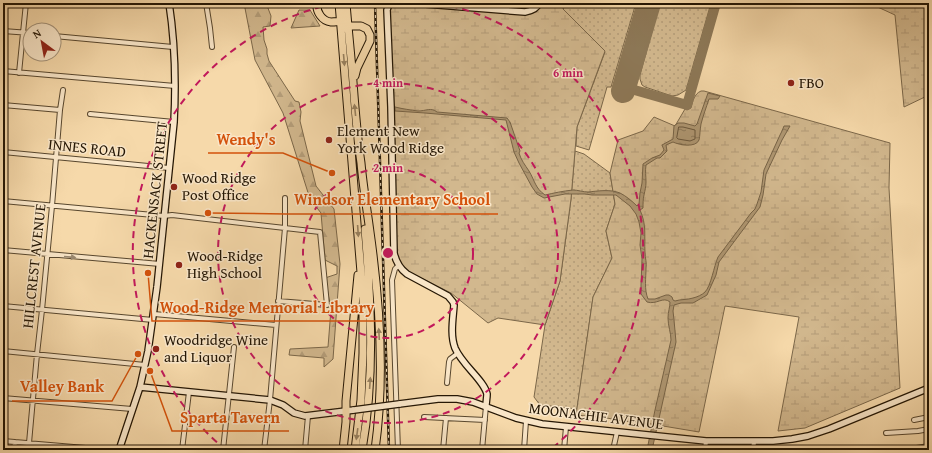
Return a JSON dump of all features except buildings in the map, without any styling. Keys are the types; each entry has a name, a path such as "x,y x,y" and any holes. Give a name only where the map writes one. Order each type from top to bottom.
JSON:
{"highway":[{"path":"317,3 318,12 323,18 330,22 361,26 367,29 370,35 370,41 357,68 353,82"},
{"path":"339,3 344,24 353,82 380,337 380,406 375,450"},
{"path":"346,3 344,24 363,297 361,400 355,450"},
{"path":"361,163 370,290 371,334 369,399 362,450"},
{"path":"343,450 346,422 350,410 346,396 358,274 360,269"}],"main road":[{"name":"HACKENSACK STREET","path":"119,450 140,387 145,365 154,317 160,264 174,122 175,95 171,15 169,3"},
{"path":"390,3 387,10 395,260 401,270 406,274 448,296 453,302 453,338 458,353 464,363 485,390 486,406"},
{"path":"413,3 525,12 536,8 539,3"},
{"name":"MOONACHIE AVENUE","path":"140,387 270,400 279,403 294,413 308,416 446,398 466,400 516,418 542,424 706,441 754,442 779,441 808,436 829,429 927,389"}],"street":[{"path":"24,22 26,3"},
{"path":"162,3 169,3"},
{"path":"206,3 212,47"},
{"path":"386,3 387,10"},
{"path":"3,31 22,33"},
{"path":"62,37 173,47"},
{"path":"19,73 22,43"},
{"path":"3,71 175,86"},
{"name":"HILLCREST AVENUE","path":"30,443 37,354 48,255 63,90"},
{"path":"3,105 60,110"},
{"path":"90,114 174,122"},
{"name":"INNES ROAD","path":"3,152 169,168"},
{"path":"264,450 270,400 285,228 286,198"},
{"path":"3,202 164,216 172,215 320,232 327,305 278,301"},
{"path":"3,250 160,264"},
{"path":"398,266 394,269 393,275 398,450"},
{"path":"3,306 42,310 276,325"},
{"path":"224,450 234,347"},
{"path":"3,351 145,365"},
{"path":"447,383 450,359 458,353"},
{"path":"927,389 929,399"},
{"path":"182,450 189,392"},
{"path":"3,398 132,409"},
{"path":"482,450 486,406"},
{"path":"305,450 308,416"},
{"path":"424,417 485,420"},
{"path":"443,450 446,418"},
{"path":"914,420 929,418"},
{"path":"524,450 526,421"},
{"path":"564,450 566,427"},
{"path":"886,433 929,429"},
{"path":"613,450 617,432"},
{"path":"3,441 30,443 55,448 109,450"},
{"path":"705,450 706,441"},
{"path":"14,450 15,442"},
{"path":"753,450 754,442"},
{"path":"904,450 929,446"}],"green space":[{"path":"244,3 266,3 271,16 270,26 263,27 264,40 269,61 295,101 299,102 301,112 300,121 316,186 334,209 340,264 333,359 324,367 324,358 289,355 290,349 328,347 331,309 325,278 337,274 337,266 325,260 321,213 310,199 283,113 255,60"},
{"path":"393,3 432,3 531,14 543,5 543,3 565,3 563,9 605,51 577,127 571,199 560,281 545,325 498,318 488,323 451,293 398,266 395,260 387,6"},
{"path":"565,3 636,3 611,87 607,87 589,150 576,146 577,127 605,52 563,9"},
{"path":"660,3 711,3 686,90 678,95 672,96 645,87 642,85 640,79"},
{"path":"869,3 929,3 929,95 904,107 895,15"},
{"path":"299,10 310,10 320,26 291,28"},
{"path":"701,91 890,143 889,188 900,388 805,428 778,431 799,317 725,306 699,432 639,422 576,415 593,297 612,258 606,231 615,204 610,173 618,140 643,131 654,117 675,126 685,109 687,110 691,108 695,96"},
{"path":"575,151 584,154 610,173 615,204 606,231 612,258 593,297 577,409 540,405 534,397 545,325 560,281 571,199"}],"water":[{"path":"708,93 720,96 718,99 709,99 697,143 687,145 673,142 666,145 667,151 660,158 657,158 646,165 646,184 643,198 643,208 640,210 644,226 646,287 648,299 655,299 669,295 675,301 695,298 705,292 709,285 718,257 755,209 761,192 764,170 784,126 790,126 766,174 760,207 719,262 716,275 707,295 693,303 681,303 674,305 673,311 676,342 652,450 647,450 671,340 668,324 670,302 667,300 662,300 651,303 647,302 641,294 641,233 636,214 630,206 616,195 565,194 544,198 537,194 514,152 506,120 395,111 395,107 418,111 430,109 437,112 507,118 510,122 521,158 537,187 545,195 573,190 588,192 612,191 622,194 637,206 639,204 642,183 643,164 660,155 664,150 662,145 673,139 674,126 678,123 695,126 697,124"}],"taxiway":[{"path":"624,87 687,105 716,3"}],"runway":[{"path":"623,91 649,3"}],"railway":[{"path":"375,3 389,450"}],"place":[{"name":"FBO","path":"791,83"},
{"name":"Element New York Wood Ridge","path":"329,140"},
{"name":"Wendy's","path":"332,173"},
{"name":"Wood Ridge Post Office","path":"174,187"},
{"name":"Windsor Elementary School","path":"208,213"},
{"name":"Wood-Ridge High School","path":"179,265"},
{"name":"Wood-Ridge Memorial Library","path":"148,273"},
{"name":"Woodridge Wine and Liquor","path":"156,349"},
{"name":"Valley Bank","path":"138,354"},
{"name":"Sparta Tavern","path":"150,371"}]}
